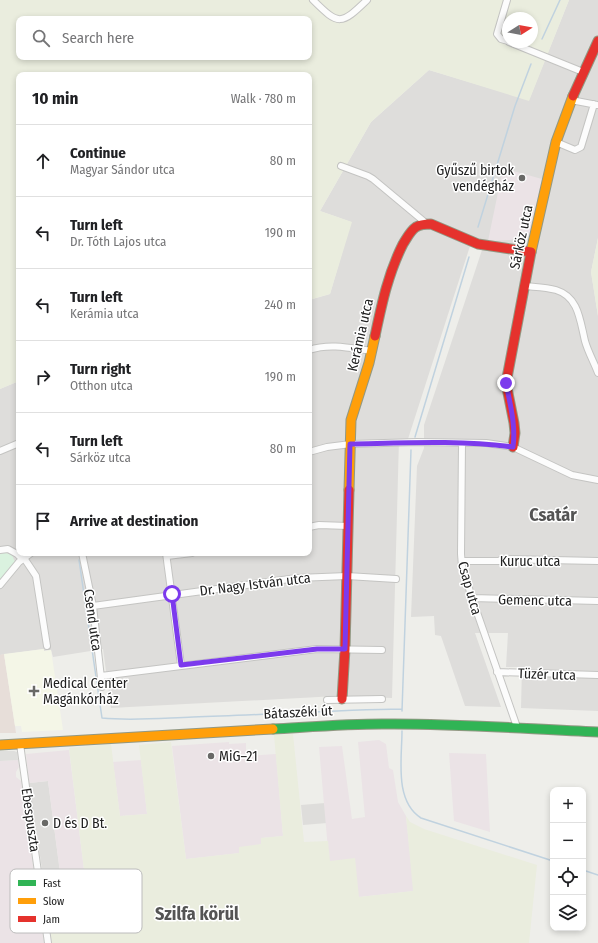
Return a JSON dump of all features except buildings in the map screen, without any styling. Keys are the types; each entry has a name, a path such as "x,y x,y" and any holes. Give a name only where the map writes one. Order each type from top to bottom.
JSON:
{"street":[{"path":"313,0 332,18 343,20 350,16 367,0"},
{"path":"503,12 507,0"},
{"path":"502,17 497,34 502,39"},
{"name":"Sárköz utca","path":"513,447 515,433 514,423 506,383 531,252 556,142 571,100 598,40"},
{"path":"524,48 583,72"},
{"path":"556,142 575,150 581,147 596,105 571,100"},
{"path":"341,166 373,179 427,224 444,229 478,244 531,252"},
{"name":"Kerámia utca","path":"342,699 345,649 351,420 371,352 385,288 394,262 410,232 416,227 427,224"},
{"path":"525,286 556,290 568,296 575,304 581,319 585,341 598,373"},
{"path":"312,349 317,347 341,346 371,352"},
{"path":"312,451 327,447 350,444 417,442 486,443 513,447 572,475 598,480"},
{"name":"Csap utca","path":"462,443 462,561 472,598 517,727"},
{"path":"0,451 16,444"},
{"path":"312,526 319,525 348,526"},
{"path":"0,550 8,548 16,553"},
{"path":"19,556 36,576 47,646"},
{"path":"0,585 26,556"},
{"name":"Csend utca","path":"83,556 93,606 102,687"},
{"path":"167,556 181,665"},
{"name":"Kuruc utca","path":"462,561 499,561 502,559 598,562"},
{"path":"347,576 396,579"},
{"name":"Dr. Nagy István utca","path":"93,606 297,578 347,576"},
{"name":"Gemenc utca","path":"472,598 598,601"},
{"path":"101,676 317,649 382,650"},
{"name":"Tüzér utca","path":"497,672 598,675"},
{"path":"327,700 382,699"},
{"name":"Bátaszéki út","path":"0,745 286,727 397,723 517,727 598,732"},
{"name":"Ebespuszta","path":"20,744 38,869"},
{"name":"Ebespuszta","path":"47,933 48,943"}],"shaded area":[{"path":"0,0 569,0 529,101 429,70 371,122 320,211 352,222 330,294 312,299 312,72 16,72 16,382 0,389"},
{"path":"569,0 598,0 598,238 591,272 598,316 598,711 521,708 522,667 506,667 508,633 475,633 501,707 465,706 441,636 435,635 434,616 411,617 417,466 424,448 424,425 482,250 470,246 408,439 399,439 392,698 337,696 111,708 103,649 53,657 51,650 44,651 43,649 0,655 0,389 16,382 16,556 312,556 312,299 330,294 351,222 320,211 371,122 429,70 529,100"},
{"path":"503,168 542,179 529,236 510,240 488,241"},
{"path":"598,238 598,316 591,272"},
{"name":"Medical Center Magánkórház","path":"44,649 44,651 51,650 63,730 22,732 21,726 15,726 4,654"},
{"path":"4,654 16,733 0,733 0,655"},
{"path":"293,734 304,842 328,841 330,861 355,858 359,897 413,891 406,816 410,822 424,829 537,865 529,943 52,943 51,933 142,933 142,869 84,869 69,748 111,744 120,816 147,814 139,745 171,742 186,859 239,853 239,847 261,844 261,838 283,836 274,735"},
{"path":"379,740 386,744 389,768 393,770 398,802 406,816 414,891 359,897 329,861 319,747 342,746 352,819 365,817 358,742"},
{"path":"229,742 229,744 246,743 246,756 276,754 283,836 261,838 261,844 240,853 186,859 172,746"},
{"path":"69,750 84,869 60,869 48,781 29,783 26,754"},
{"path":"0,751 17,752 18,760 0,761"},
{"path":"449,753 486,754 490,832 454,821"},
{"path":"18,760 19,767 16,772 16,777 21,781 33,869 10,869 10,933 43,933 44,943 0,943 0,761"},
{"path":"141,760 147,814 120,816 113,762"},
{"path":"48,781 60,869 42,869 29,783"},
{"path":"325,803 327,823 303,825 301,805"}],"green space":[{"path":"3,552 12,555 15,562 0,581 0,553"}],"waterway":[{"path":"542,39 560,0"},
{"path":"478,227 515,106 531,64"},
{"path":"415,437 469,257"},
{"path":"402,711 411,450"},
{"path":"79,560 102,718 148,719 402,709"},
{"path":"402,731 401,778 403,790 412,810 421,818 550,860"},
{"path":"586,871 598,875"}],"traffic: fast":[{"path":"273,729 355,724 409,724 463,725 598,732"}],"traffic: slow":[{"path":"531,252 556,142 573,96"},
{"path":"349,490 351,420 369,363 375,336"},
{"path":"0,745 273,729"}],"traffic: jam":[{"path":"573,96 598,41"},
{"path":"375,336 383,300 393,266 403,244 416,227 431,224 478,244 531,252"},
{"path":"513,447 515,433 514,423 506,383 531,252"},
{"path":"342,699 345,649 349,490"}],"place":[{"name":"Gyűszű birtok vendégház","path":"522,178"},
{"name":"Medical Center Magánkórház","path":"34,691"},
{"name":"MiG–21","path":"211,756"},
{"name":"D és D Bt.","path":"45,823"}],"district":[{"name":"Csatár","path":"553,515"},
{"name":"Szilfa körül","path":"197,914"}],"route":[{"path":"172,594 181,665 317,649 345,649 350,444 417,442 486,443 513,447 515,433 514,423 506,383"}]}
